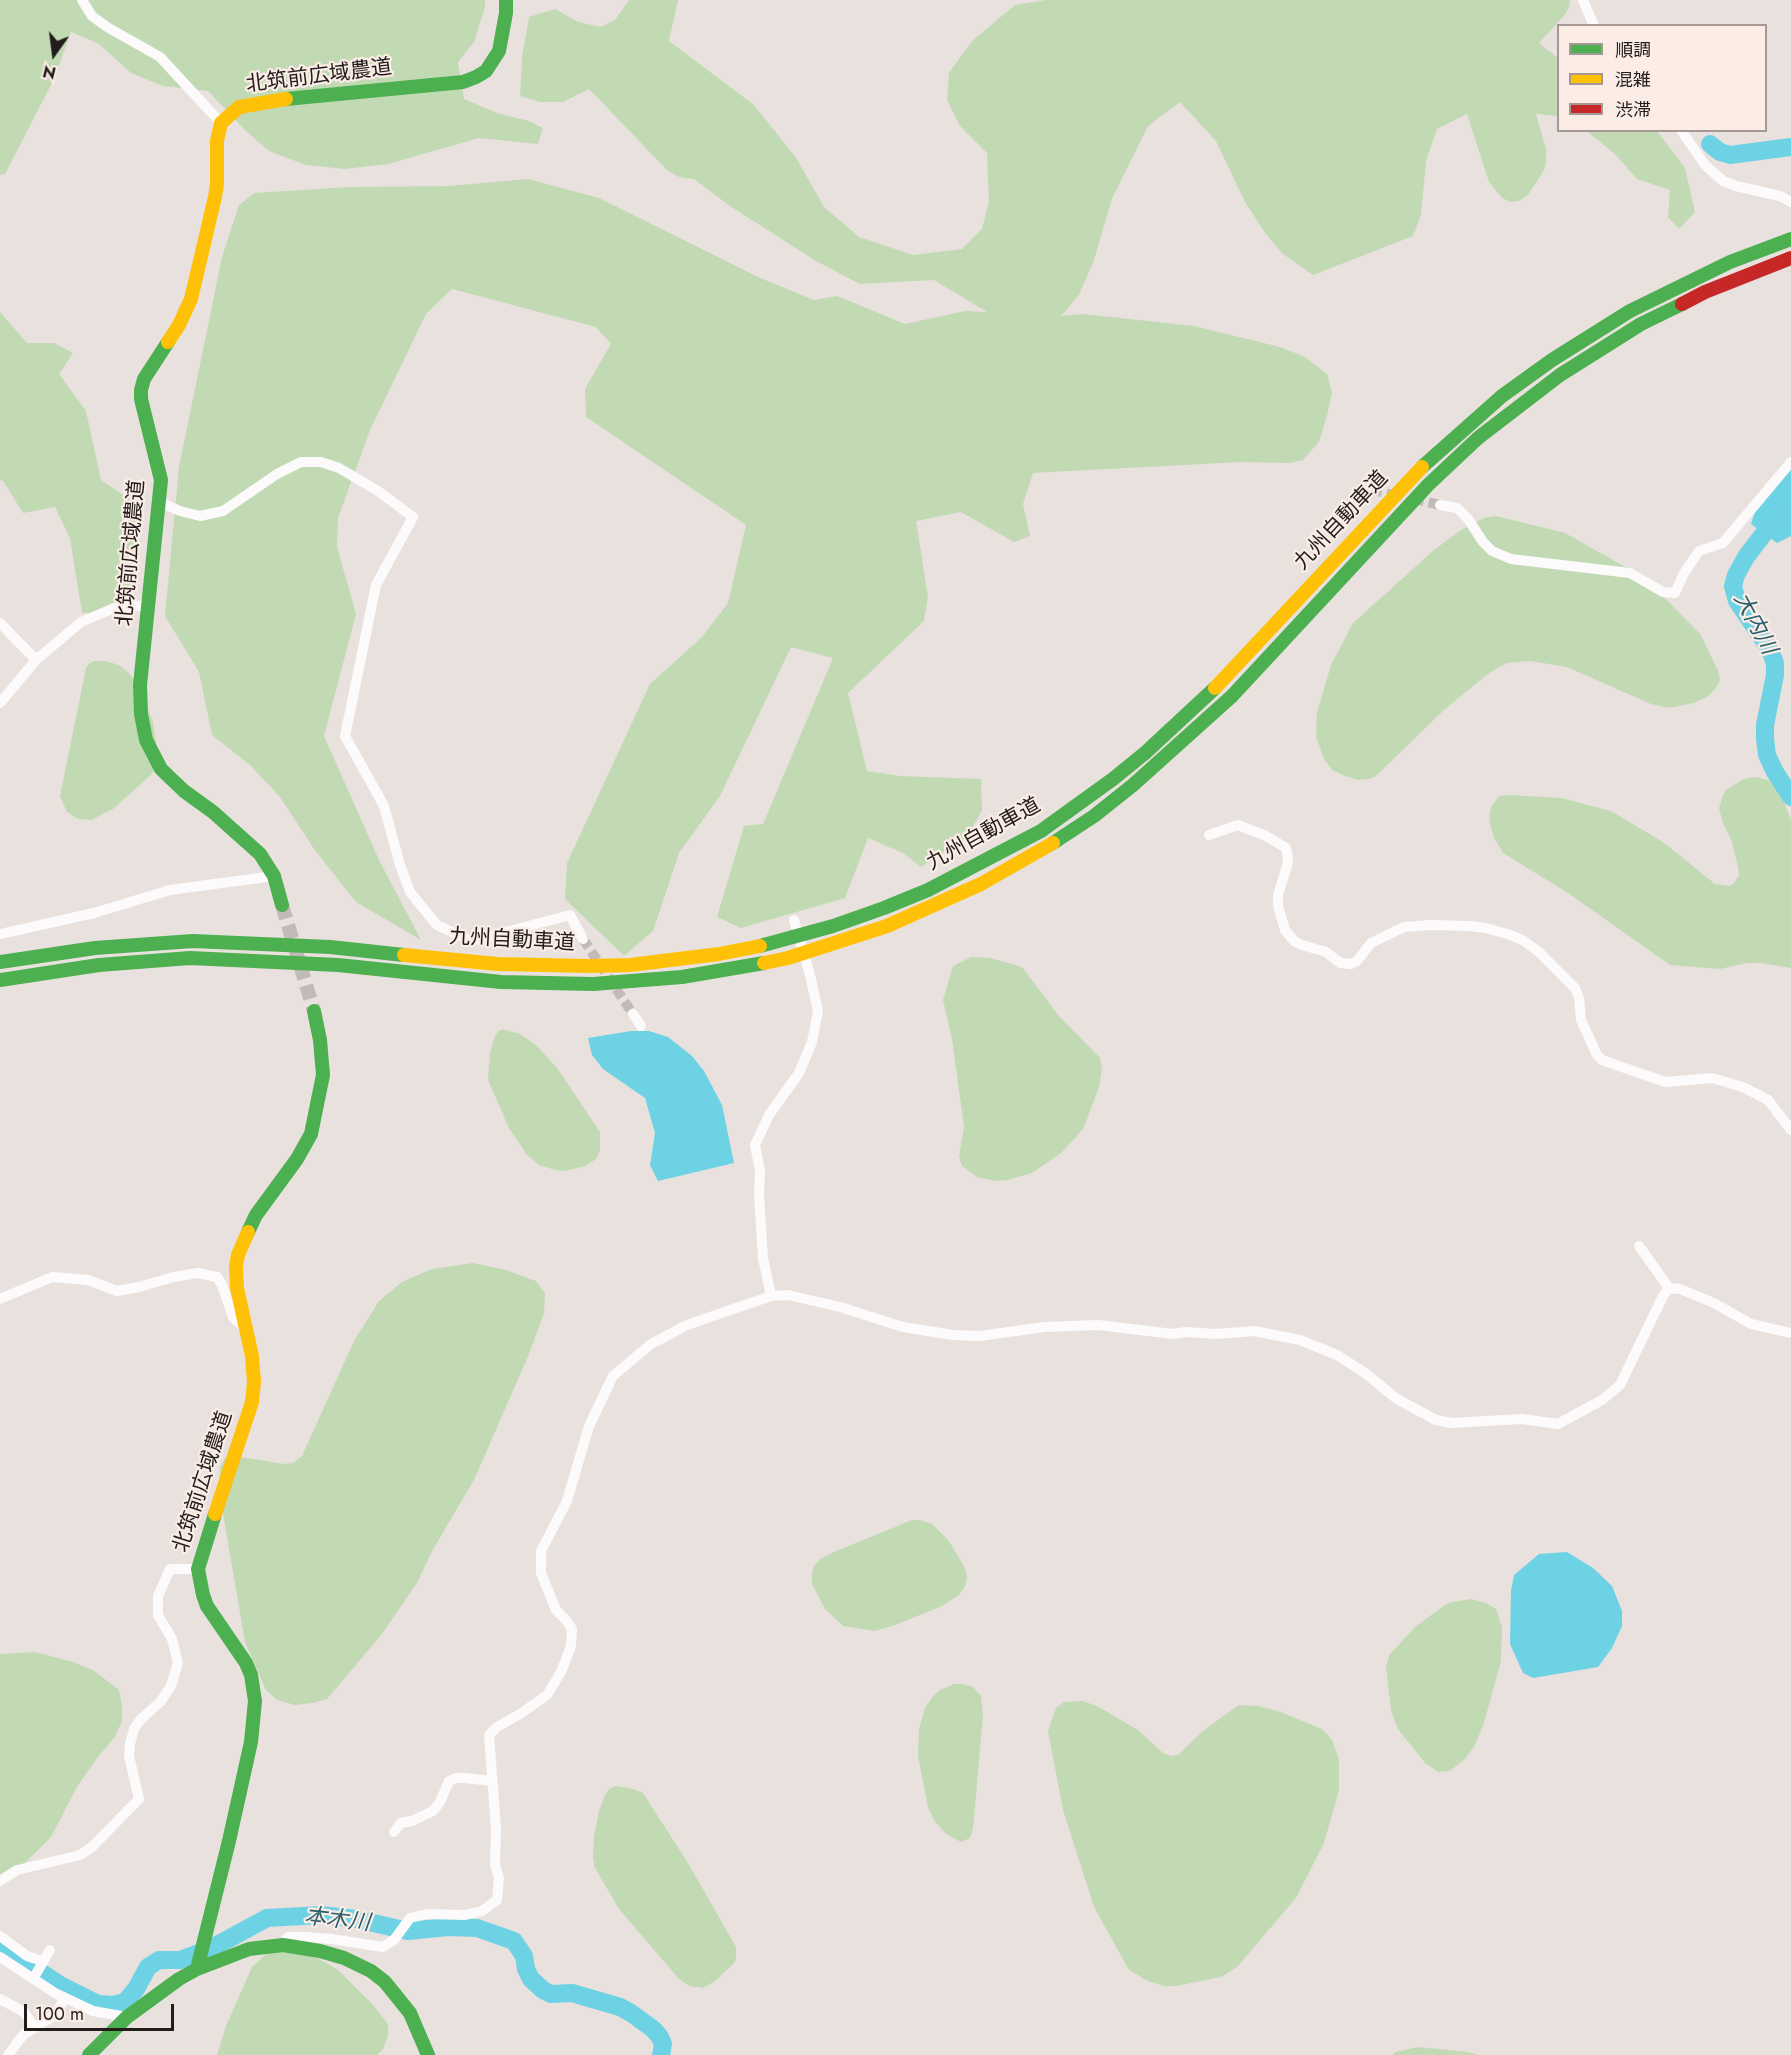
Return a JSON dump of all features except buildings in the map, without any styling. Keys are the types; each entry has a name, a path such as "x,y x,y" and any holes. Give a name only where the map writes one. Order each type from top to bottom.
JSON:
{"main road":[{"name":"北筑前広域農道","path":"282,904 274,876 260,854 161,769 146,741 140,705 140,686 160,502 158,462 141,399 141,390 144,379 179,325 190,299 215,196 217,141 221,123 238,107 253,103 313,95 463,82 476,77 486,71 499,51 506,0"},
{"name":"九州自動車道","path":"0,962 95,948 204,941 330,947 498,964 630,965 719,954 778,942 833,926 906,899 977,866 1041,831 1145,753 1218,686 1414,474 1502,396 1552,360 1630,311 1702,275 1791,239"},
{"name":"九州自動車道","path":"0,980 99,965 190,958 338,965 418,975 513,982 593,984 682,977 735,969 788,958 887,926 981,884 1045,848 1094,816 1133,785 1232,696 1428,485 1478,438 1560,375 1641,324 1706,292 1785,260"},
{"name":"北筑前広域農道","path":"197,1969 251,1742 255,1701 253,1681 246,1663 207,1606 198,1569 252,1402 254,1382 236,1278 238,1255 256,1215 297,1159 311,1134 323,1075 320,1040 314,1011"},
{"path":"89,2055 127,2017 161,1991 197,1969 249,1949 283,1945 320,1951 344,1958 371,1971 385,1982 410,2013 428,2055"}],"street":[{"path":"81,0 92,16 107,27 160,57 221,123"},
{"path":"1583,0 1593,24"},
{"path":"1682,132 1705,165 1723,181 1780,196 1791,202"},
{"path":"160,502 180,511 200,516 224,511 277,474 302,462 321,462 339,468 378,491 413,517 376,585 345,736 384,806 400,866 410,892 437,925 469,940 570,915 583,939"},
{"path":"1440,505 1457,508 1468,519 1483,543 1492,551 1511,559 1630,573 1663,592 1675,593 1684,573 1699,551 1723,543 1791,462"},
{"path":"0,703 36,660 81,622 114,608 148,605"},
{"path":"0,623 36,660"},
{"path":"1209,835 1238,825 1266,836 1286,848 1287,866 1278,895 1278,906 1285,930 1290,937 1302,945 1326,952 1340,963 1351,964 1357,961 1371,943 1404,927 1470,926 1511,935 1539,952 1575,988 1584,1028 1602,1060 1665,1082 1712,1078 1743,1087 1768,1100 1791,1130"},
{"path":"0,934 94,913 170,890 274,876"},
{"path":"771,1296 764,1258 759,1196 760,1171 755,1145 769,1115 799,1073 812,1042 818,1011 794,920"},
{"path":"633,1014 641,1026"},
{"path":"1639,1246 1669,1288"},
{"path":"0,1299 52,1276 88,1280 117,1291 198,1273 217,1277 233,1317 246,1330"},
{"path":"283,1945 288,1937 305,1937 383,1947 394,1940 410,1918 427,1914 465,1915 482,1911 497,1900 500,1878 495,1864 496,1828 489,1735 497,1727 548,1695 561,1672 571,1646 572,1629 556,1611 541,1573 541,1551 567,1501 589,1426 613,1376 651,1344 687,1325 771,1296 788,1295 840,1307 903,1327 953,1335 980,1336 1044,1327 1098,1325 1173,1334 1254,1331 1300,1340 1337,1355 1365,1373 1397,1399 1436,1420 1452,1423 1522,1419 1558,1424 1602,1400 1620,1385 1669,1288"},
{"path":"1669,1288 1680,1288 1714,1303 1751,1324 1791,1334"},
{"path":"0,1881 17,1870 80,1855 92,1847 139,1799 129,1756 132,1737 140,1720 161,1701 171,1686 178,1663 172,1639 158,1614 158,1596 170,1569 198,1569"},
{"path":"394,1832 401,1823 412,1821 433,1811 440,1802 449,1781 465,1778 492,1781"},
{"path":"0,1936 27,1956 42,1961"},
{"path":"33,1979 50,1950"},
{"path":"0,1957 65,1998 93,2011 127,2017"},
{"path":"8,2055 23,2035 55,2015 65,1998"},
{"path":"0,1999 24,2012 35,2028"}],"green space":[{"path":"0,0 485,0 474,42 458,62 464,99 543,128 538,144 479,138 388,164 345,169 306,165 269,151 248,133 208,91 163,86 131,73 99,44 71,32 54,79 5,174 0,175"},
{"path":"629,0 678,0 669,41 754,105 797,159 824,207 859,237 913,255 962,249 982,229 989,201 987,153 960,126 947,100 949,73 972,41 1015,5 1046,0 1570,0 1569,8 1563,17 1539,43 1557,57 1557,116 1536,114 1546,149 1546,162 1544,170 1528,195 1519,201 1511,202 1502,198 1489,182 1467,114 1437,129 1426,161 1421,215 1413,236 1313,275 1283,254 1265,233 1245,202 1216,141 1180,102 1148,126 1112,199 1094,260 1079,295 1061,316 1083,314 1194,326 1280,347 1305,357 1327,374 1332,392 1319,442 1303,460 1290,463 1240,462 1033,473 1023,504 1030,536 1014,542 961,512 916,521 928,597 924,621 848,693 867,771 900,776 981,779 982,810 967,837 921,867 903,853 868,838 845,898 741,928 717,917 744,826 763,824 833,658 791,647 720,796 679,853 653,931 624,956 565,899 567,863 650,684 702,637 728,603 746,525 586,417 585,389 611,344 596,327 452,289 426,314 370,430 338,518 337,547 356,614 324,736 379,860 421,940 356,902 314,849 280,797 250,765 212,735 199,672 165,616 179,467 222,257 239,205 254,193 350,187 449,186 528,179 599,198 758,277 814,300 837,296 905,324 965,311 987,312 934,280 860,284 816,261 730,206 694,179 679,177 667,170 589,89 563,102 540,102 520,96 522,57 529,17 555,9 578,22 601,27 615,20"},
{"path":"1588,132 1658,132 1685,168 1695,212 1679,229 1668,217 1670,190 1637,179 1616,155"},
{"path":"0,312 27,343 54,343 73,353 59,374 86,411 101,480 137,504 130,611 82,613 70,538 55,507 23,513 3,481 0,480"},
{"path":"1496,516 1565,533 1645,578 1701,635 1718,671 1720,680 1716,688 1707,697 1694,703 1669,708 1651,704 1567,667 1530,661 1507,663 1489,673 1445,709 1376,776 1359,780 1332,770 1324,759 1316,737 1317,713 1331,665 1353,623 1434,550 1461,530 1484,518"},
{"path":"94,661 119,665 138,685 153,722 158,758 152,774 113,809 91,820 78,819 67,812 60,796 86,668"},
{"path":"1756,777 1768,780 1778,787 1791,820 1791,968 1760,963 1747,963 1720,969 1670,965 1568,893 1503,853 1494,838 1489,820 1491,807 1499,796 1511,795 1561,798 1611,811 1663,842 1715,884 1730,886 1739,875 1738,867 1732,842 1719,808 1727,789 1744,779"},
{"path":"971,957 991,958 1022,967 1059,1016 1100,1058 1102,1069 1099,1087 1084,1127 1077,1136 1061,1153 1032,1173 1008,1180 996,1181 977,1177 962,1166 959,1157 964,1127 952,1039 943,1000 953,966"},
{"path":"503,1029 520,1034 536,1045 558,1069 600,1132 600,1151 596,1159 585,1166 564,1171 539,1165 527,1155 509,1128 488,1080 490,1053 494,1039 498,1031"},
{"path":"473,1263 506,1270 536,1281 545,1293 544,1313 529,1354 474,1480 432,1551 417,1583 382,1634 327,1699 295,1705 277,1700 266,1690 245,1642 219,1490 220,1467 224,1459 234,1456 284,1464 293,1463 302,1456 354,1341 379,1301 402,1282 432,1269"},
{"path":"912,1520 932,1524 949,1541 965,1568 967,1577 965,1586 959,1595 940,1607 895,1625 875,1631 843,1626 825,1609 812,1584 814,1566 820,1559 834,1552"},
{"path":"1471,1599 1486,1603 1496,1609 1502,1627 1501,1661 1484,1723 1475,1745 1465,1759 1450,1771 1438,1772 1425,1763 1398,1729 1391,1711 1386,1666 1390,1654 1416,1626 1448,1603"},
{"path":"35,1652 93,1670 119,1690 122,1721 115,1737 78,1785 51,1837 21,1867 0,1877 0,1654"},
{"path":"954,1684 973,1687 981,1696 983,1716 973,1829 970,1838 961,1842 946,1834 934,1820 928,1807 918,1756 919,1729 925,1708 940,1690"},
{"path":"1083,1701 1099,1707 1138,1730 1163,1753 1172,1756 1178,1755 1204,1730 1239,1705 1258,1706 1278,1711 1322,1729 1332,1740 1339,1760 1339,1790 1324,1843 1296,1898 1237,1967 1221,1977 1176,1986 1165,1986 1148,1981 1129,1970 1094,1907 1063,1810 1048,1731 1056,1708 1064,1702"},
{"path":"615,1786 643,1793 688,1863 736,1947 734,1963 715,1981 703,1988 689,1986 679,1979 619,1909 595,1868 594,1837 599,1811 605,1795"},
{"path":"288,1946 302,1949 338,1970 373,2005 388,2024 388,2036 383,2049 377,2055 217,2055 226,2026 252,1967 265,1955"},
{"path":"1418,2047 1479,2055 1392,2055 1395,2052"}],"water":[{"path":"1791,467 1791,536 1777,543 1751,524 1756,508"},
{"path":"631,1031 649,1031 668,1037 692,1056 704,1071 722,1105 734,1163 658,1181 650,1165 655,1133 645,1098 603,1069 592,1055 588,1038"},
{"path":"1567,1552 1593,1568 1612,1586 1622,1611 1622,1626 1612,1648 1598,1667 1533,1678 1523,1673 1510,1644 1511,1591 1514,1575 1539,1554"}],"waterway":[{"name":"大内川","path":"1710,144 1720,152 1730,155 1791,147"},
{"name":"大内川","path":"1791,498 1746,557 1733,586 1737,601 1769,648 1775,663 1775,675 1765,725 1765,739 1767,755 1791,797"},
{"name":"本木川","path":"0,1945 60,1985 98,2004 113,2005 125,2002 136,1989 148,1967 159,1960 180,1960 210,1949 267,1918 321,1915 356,1919 408,1931 448,1927 477,1928 514,1941 524,1956 526,1969 531,1979 543,1990 551,1994 572,1993 620,2007 631,2013 660,2037 663,2044 661,2055"}],"tunnel":[{"path":"1372,490 1398,496"},
{"path":"1414,499 1440,505"},
{"path":"282,905 314,1011"},
{"path":"583,939 633,1014"}],"traffic: fast":[{"path":"286,99 463,82 476,77 486,71 499,51 506,0"},
{"path":"1422,467 1502,396 1552,360 1630,311 1730,262 1791,239"},
{"path":"1053,843 1094,816 1133,785 1232,696 1428,485 1478,438 1560,375 1641,324 1682,304"},
{"path":"168,342 144,379 141,390 141,399 161,480 140,685 141,714 146,740 161,769 260,854 274,876 282,905"},
{"path":"760,946 833,926 928,890 1041,831 1145,753 1215,688"},
{"path":"0,962 95,948 193,941 330,947 404,955"},
{"path":"0,980 99,965 190,958 338,965 501,982 593,984 682,977 764,963"},
{"path":"248,1232 256,1215 297,1159 311,1134 323,1075 320,1040 314,1011"},
{"path":"197,1969 251,1742 255,1701 251,1675 246,1663 207,1606 203,1595 198,1569 215,1514"},
{"path":"89,2055 127,2017 179,1979 197,1969 249,1949 283,1945 320,1951 344,1958 371,1971 385,1982 410,2013 428,2055"}],"traffic: slow":[{"path":"168,342 191,299 215,197 217,141 221,123 239,107 286,99"},
{"path":"1215,688 1422,467"},
{"path":"764,963 788,958 887,926 981,884 1053,843"},
{"path":"404,955 498,964 630,965 719,954 760,946"},
{"path":"215,1514 252,1402 254,1382 252,1356 237,1288 236,1266 248,1232"}],"traffic: jam":[{"path":"1682,304 1705,292 1791,258"}]}
